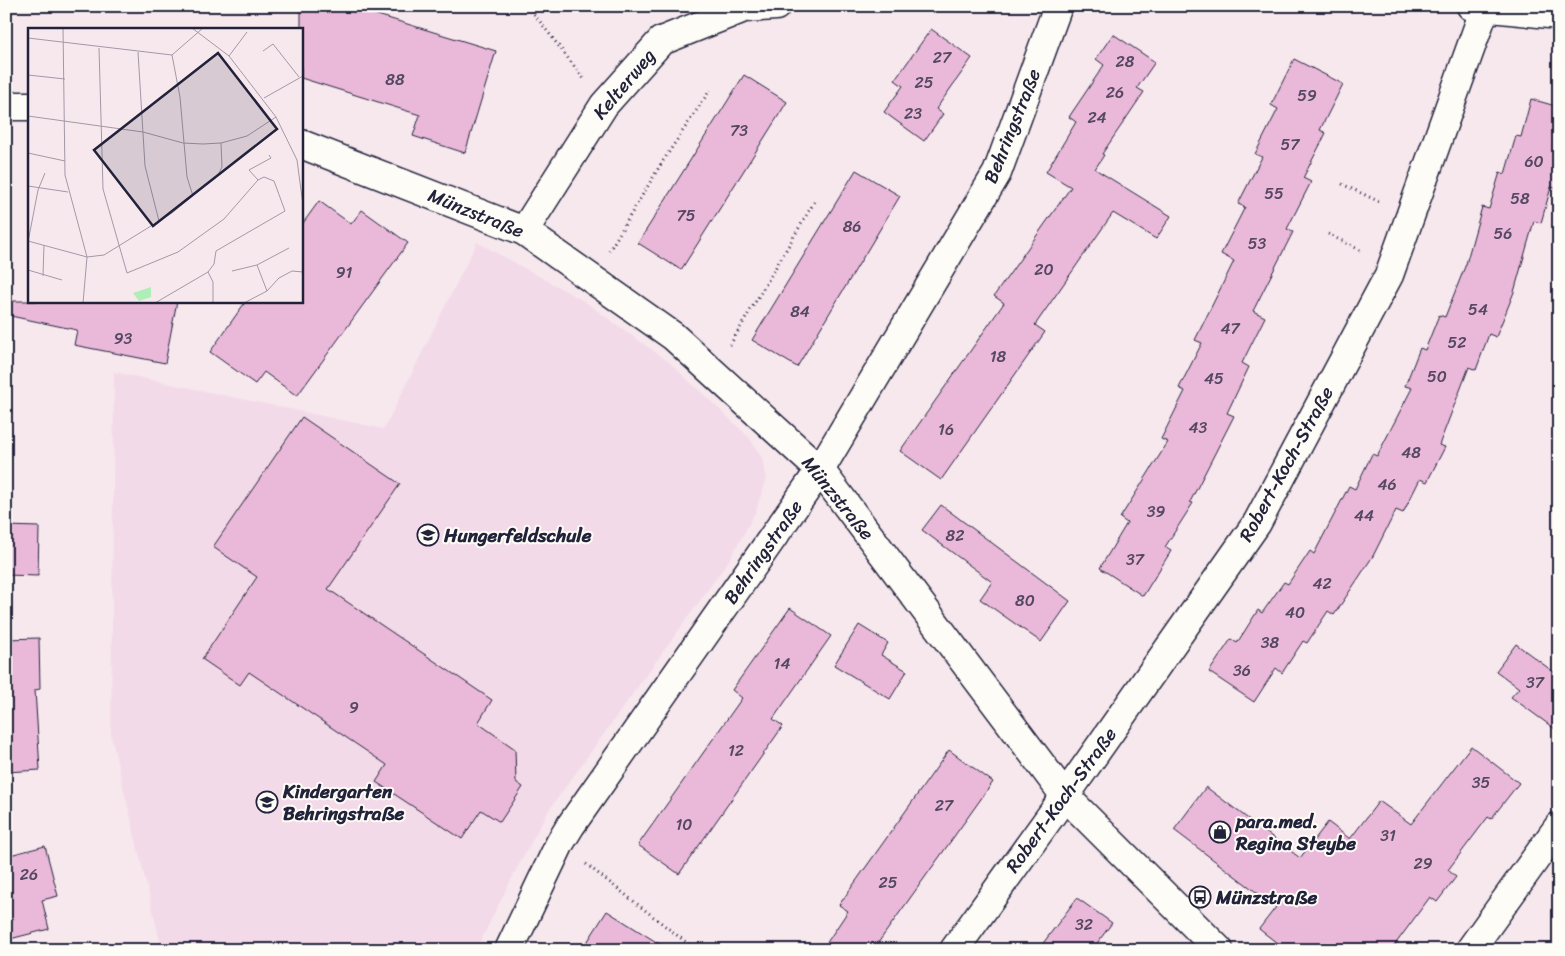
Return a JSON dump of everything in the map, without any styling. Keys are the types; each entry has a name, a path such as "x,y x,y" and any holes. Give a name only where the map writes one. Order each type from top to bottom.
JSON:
{"street":[{"name":"Kelterweg","path":"524,231 604,105 661,40 744,8 776,6"},
{"name":"Behringstraße","path":"509,950 560,843 820,470 997,173 1058,6"},
{"path":"1478,7 1559,15"},
{"name":"Robert-Koch-Straße","path":"954,950 1257,523 1392,266 1478,7"},
{"path":"6,106 28,106"},
{"name":"Münzstraße","path":"302,144 524,231 672,336 820,470 1065,796 1219,950"},
{"path":"1470,950 1559,826"}],"path":[{"path":"528,6 604,105"},
{"path":"592,279 661,164 710,90"},
{"path":"1342,184 1409,217"},
{"path":"714,374 816,199"},
{"path":"1328,234 1392,266"},
{"path":"560,843 696,950"}],"shaded area":[{"name":"Hungerfeldschule","path":"477,242 584,301 669,362 749,437 762,458 766,479 756,511 730,559 549,810 517,868 476,950 162,950 111,736 114,372 384,429"}],"building":[{"path":"301,6 348,6 496,51 465,153 413,136 420,115 302,78"},
{"path":"931,29 972,58 936,109 943,114 924,141 884,112 903,86 895,80"},
{"path":"1113,34 1155,62 1137,88 1144,92 1102,154 1104,155 1095,169 1171,216 1156,239 1113,213 1035,325 1045,332 941,480 900,451 1004,303 994,296 1071,187 1046,172 1076,122 1069,117 1104,65 1096,59"},
{"path":"1294,59 1343,84 1320,130 1326,133 1303,178 1311,182 1287,229 1293,232 1253,311 1265,317 1242,363 1249,367 1227,413 1234,416 1190,502 1193,503 1165,547 1171,551 1143,596 1100,568 1127,523 1120,518 1168,442 1161,439 1185,391 1179,388 1202,343 1195,340 1234,261 1221,254 1245,207 1238,204 1262,157 1255,154 1278,109 1271,105"},
{"path":"744,75 787,102 681,270 638,243"},
{"path":"1531,99 1559,107 1559,189 1551,187 1541,223 1534,221 1514,292 1496,337 1489,334 1476,370 1469,367 1439,445 1445,447 1427,482 1420,479 1403,513 1396,510 1373,556 1334,615 1328,611 1307,643 1303,641 1282,673 1276,668 1254,702 1209,672 1231,639 1237,643 1258,610 1262,613 1284,582 1288,584 1310,551 1314,554 1349,486 1355,489 1372,454 1377,456 1412,388 1405,386 1420,348 1425,350 1439,315 1445,317 1466,264 1482,207 1489,209 1500,172 1505,174 1516,136 1521,137"},
{"path":"856,170 900,196 797,367 752,340"},
{"path":"319,201 351,224 362,210 408,243 297,396 264,372 255,384 210,352 245,302 302,302 302,225"},
{"path":"6,301 177,302 165,363 74,345 77,330 6,315"},
{"path":"302,417 400,484 328,589 492,700 478,723 515,749 516,782 523,787 500,822 481,810 462,839 376,782 387,765 249,672 240,685 202,659 257,577 213,547"},
{"path":"941,505 1070,601 1041,642 980,599 992,582 922,530"},
{"path":"6,526 39,527 38,576 6,575"},
{"path":"790,608 831,636 773,719 783,726 679,874 638,845 742,698 732,690"},
{"path":"859,625 888,643 881,655 907,671 890,699 834,665"},
{"path":"39,638 40,689 35,690 40,770 6,772 6,639"},
{"path":"1516,644 1559,676 1559,732 1511,697 1519,688 1496,671"},
{"path":"1471,746 1519,783 1491,819 1488,817 1448,870 1456,877 1437,902 1430,897 1391,950 1286,950 1259,929 1276,907 1174,830 1206,787 1300,858 1328,822 1350,839 1379,801 1411,824"},
{"path":"949,750 993,782 873,950 822,950 848,911 839,905"},
{"path":"45,846 58,896 42,900 49,929 6,940 6,856"},
{"path":"1077,898 1112,923 1092,950 1038,950"},
{"path":"607,911 669,950 582,950"}],"place":[{"name":"Hungerfeldschule","path":"428,535"},
{"name":"Kindergarten Behringstraße","path":"267,802"},
{"name":"para.med. Regina Steybe","path":"1220,832"},
{"name":"Münzstraße","path":"1200,897"}]}
